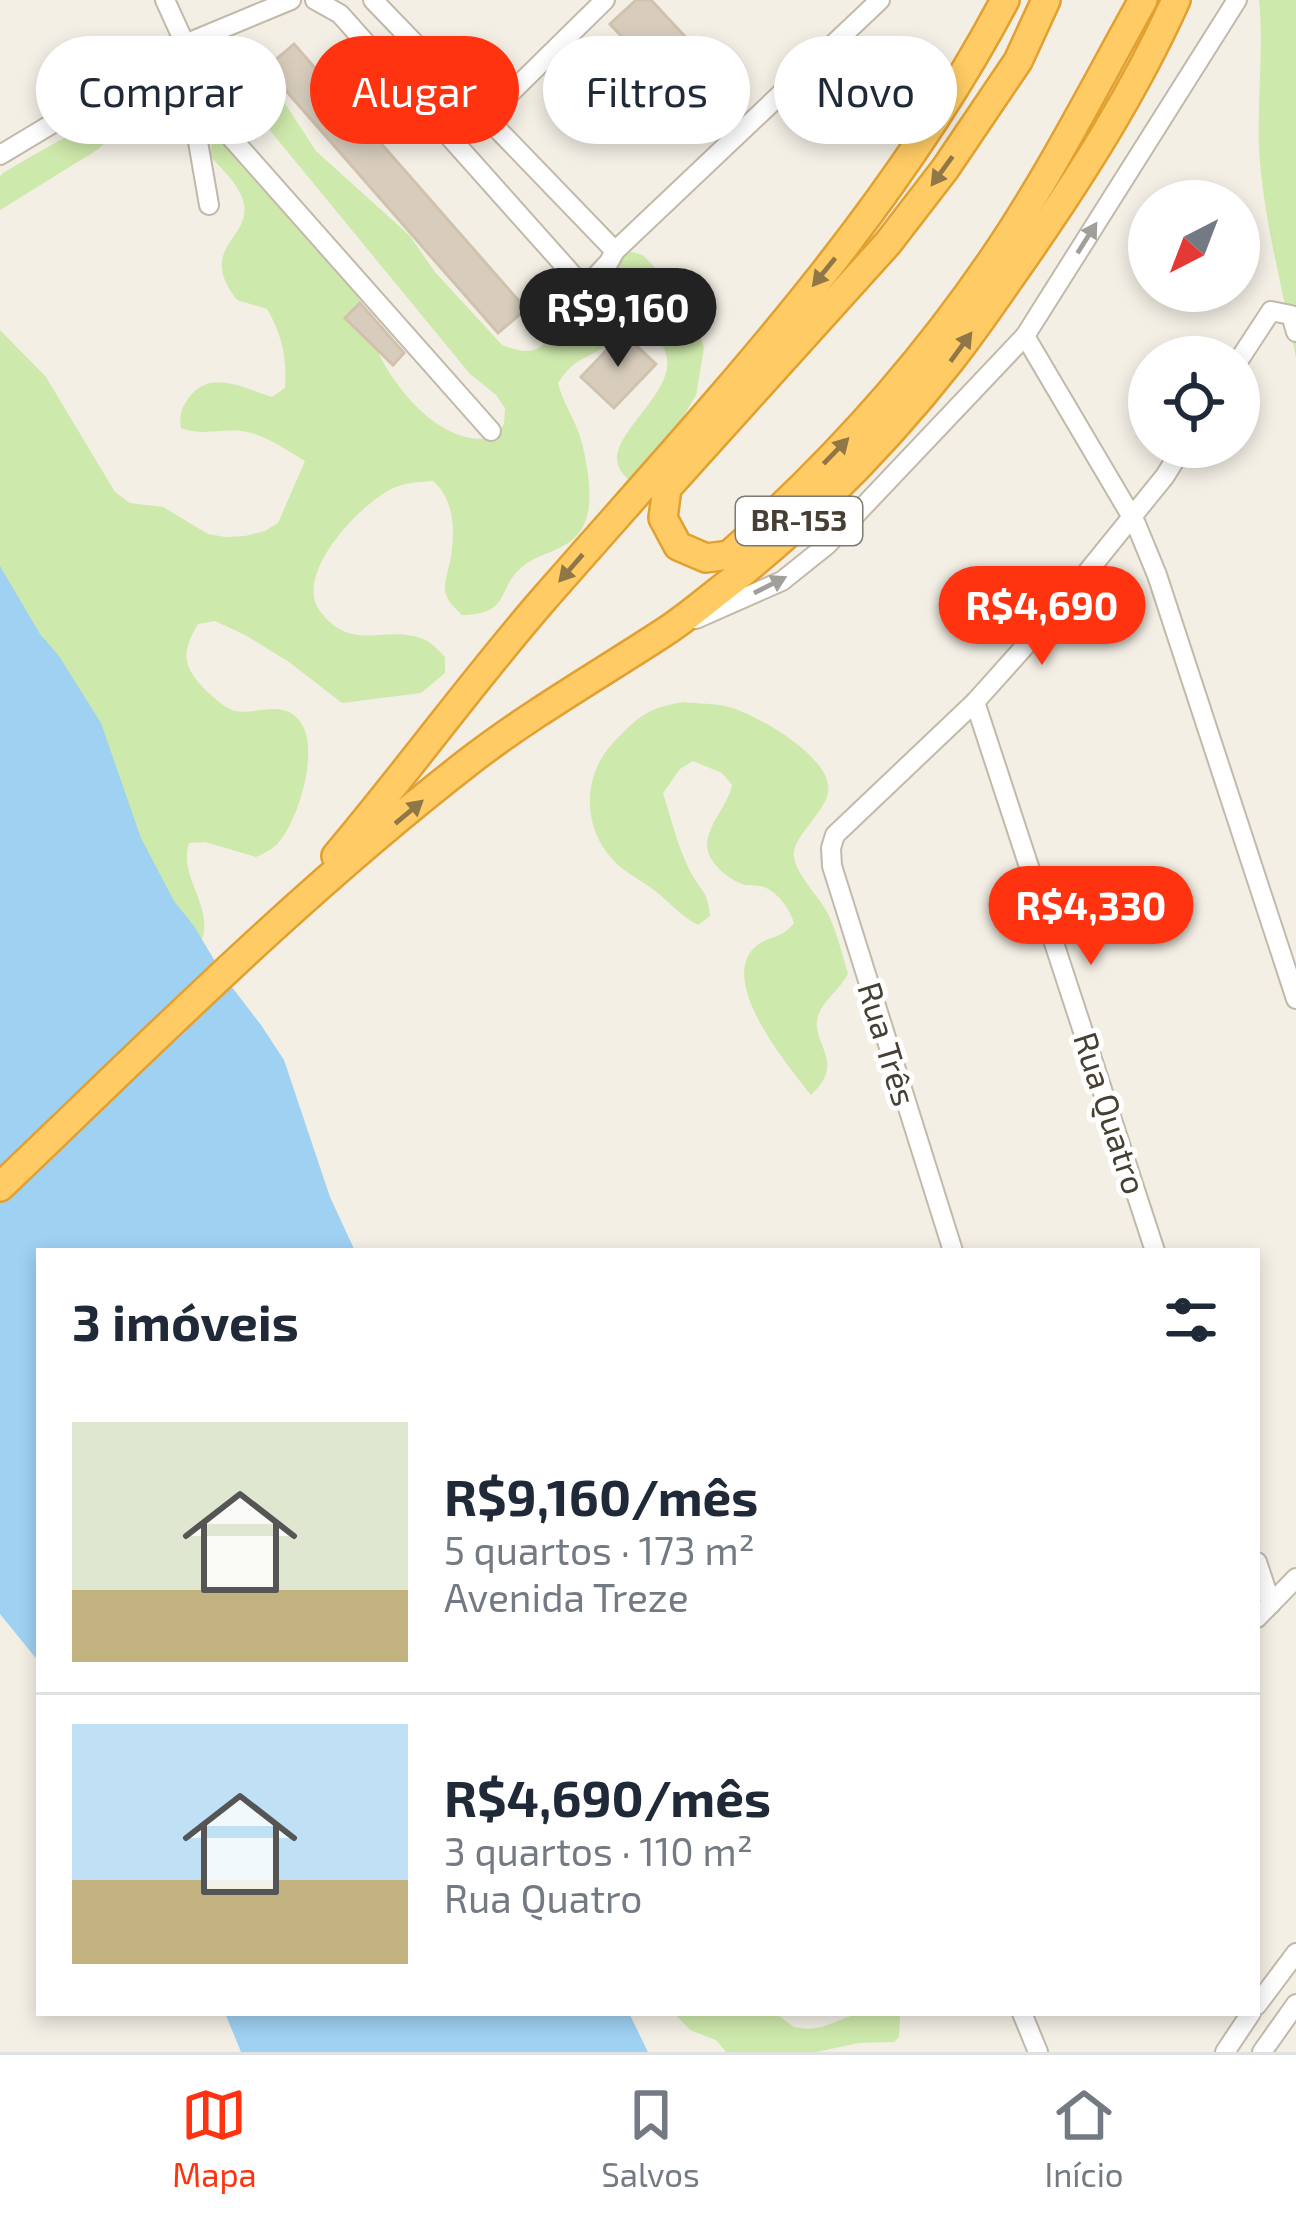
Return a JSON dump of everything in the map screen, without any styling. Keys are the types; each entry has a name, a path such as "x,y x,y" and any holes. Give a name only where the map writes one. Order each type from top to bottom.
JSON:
{"highway":[{"name":"BR-153","path":"286,914 393,789 531,614 831,264 920,143 1005,0"},
{"path":"1046,0 1018,61 888,244 668,488 663,518 678,546 706,557 729,555 838,450 911,368 992,262 1142,0"},
{"name":"BR-153","path":"0,1187 286,914 472,759 664,633 738,576 826,497 950,362 1071,190 1124,102 1176,0"}],"street":[{"path":"165,0 181,36"},
{"path":"203,36 291,0"},
{"path":"315,0 340,14 604,310"},
{"path":"373,0 408,36"},
{"path":"519,85 605,0"},
{"path":"583,290 615,251 880,0"},
{"path":"664,633 782,581 827,545 1025,336 1237,0"},
{"path":"0,155 36,133"},
{"path":"198,144 209,205"},
{"path":"237,144 491,431"},
{"path":"512,144 615,251"},
{"path":"1254,336 1271,310 1291,315 1296,332"},
{"path":"1025,336 1131,516 1157,575 1292,969 1296,1000"},
{"path":"975,702 1052,617 1170,468"},
{"name":"Rua Três","path":"952,1248 832,866 831,848 835,835 975,702"},
{"name":"Rua Quatro","path":"975,702 1154,1248"},
{"path":"1264,1611 1296,1578"},
{"path":"1260,2001 1296,1953"},
{"path":"1262,2052 1296,2004"},
{"path":"1023,2016 1038,2052"},
{"path":"1225,2052 1242,2018"}],"green space":[{"path":"1259,0 1296,0 1296,358 1261,175"},
{"path":"286,105 316,151 410,236 435,272 502,345 533,350 543,345 571,288 597,266 628,251 643,255 665,278 694,317 704,348 696,395 663,451 631,482 617,458 629,430 661,386 666,355 658,340 639,327 631,328 566,372 558,383 587,465 584,525 573,540 522,567 489,610 462,615 446,595 452,518 446,498 433,481 405,484 382,495 335,540 315,578 314,596 320,611 332,624 356,635 409,635 432,644 445,657 445,673 421,693 342,703 245,635 215,621 198,624 188,646 190,671 235,711 291,713 305,731 308,763 294,817 274,847 256,857 205,842 189,843 188,869 204,921 198,948 0,579 0,330 46,377 115,492 130,503 163,507 208,534 225,537 265,531 278,523 305,461 249,432 196,432 180,424 186,403 206,384 227,383 272,397 285,388 282,347 272,318 267,309 237,300 222,266 244,210 235,184 210,156 212,144 245,144 317,224 355,289 374,342 396,383 441,426 476,439 495,437 504,424 505,408 470,374 281,144 286,144"},
{"path":"53,144 104,144 0,210 3,173"},
{"path":"683,702 724,706 758,719 807,753 827,780 825,801 797,842 794,857 831,919 848,974 819,1013 818,1034 827,1072 811,1095 760,1024 745,981 746,962 755,947 784,932 794,923 792,918 774,893 733,880 708,852 710,830 732,785 722,773 693,761 680,769 663,793 686,862 707,901 710,916 698,925 623,869 593,825 590,791 601,758 643,716"},
{"path":"677,2016 779,2016 794,2027 808,2029 851,2016 900,2016 899,2037 894,2042 816,2052 726,2052 716,2040 690,2030"}],"water":[{"path":"0,566 101,723 141,838 174,901 284,1060 330,1197 354,1248 36,1248 36,1658 0,1614"},
{"path":"226,2016 630,2016 648,2052 241,2052"}],"building":[{"path":"636,0 651,0 685,36 621,36 610,24"},
{"path":"294,44 310,62 310,118 286,91 286,51"},
{"path":"333,144 382,144 526,309 498,333"},
{"path":"360,303 404,353 393,365 345,318"},
{"path":"623,333 656,364 614,408 581,377"}]}
